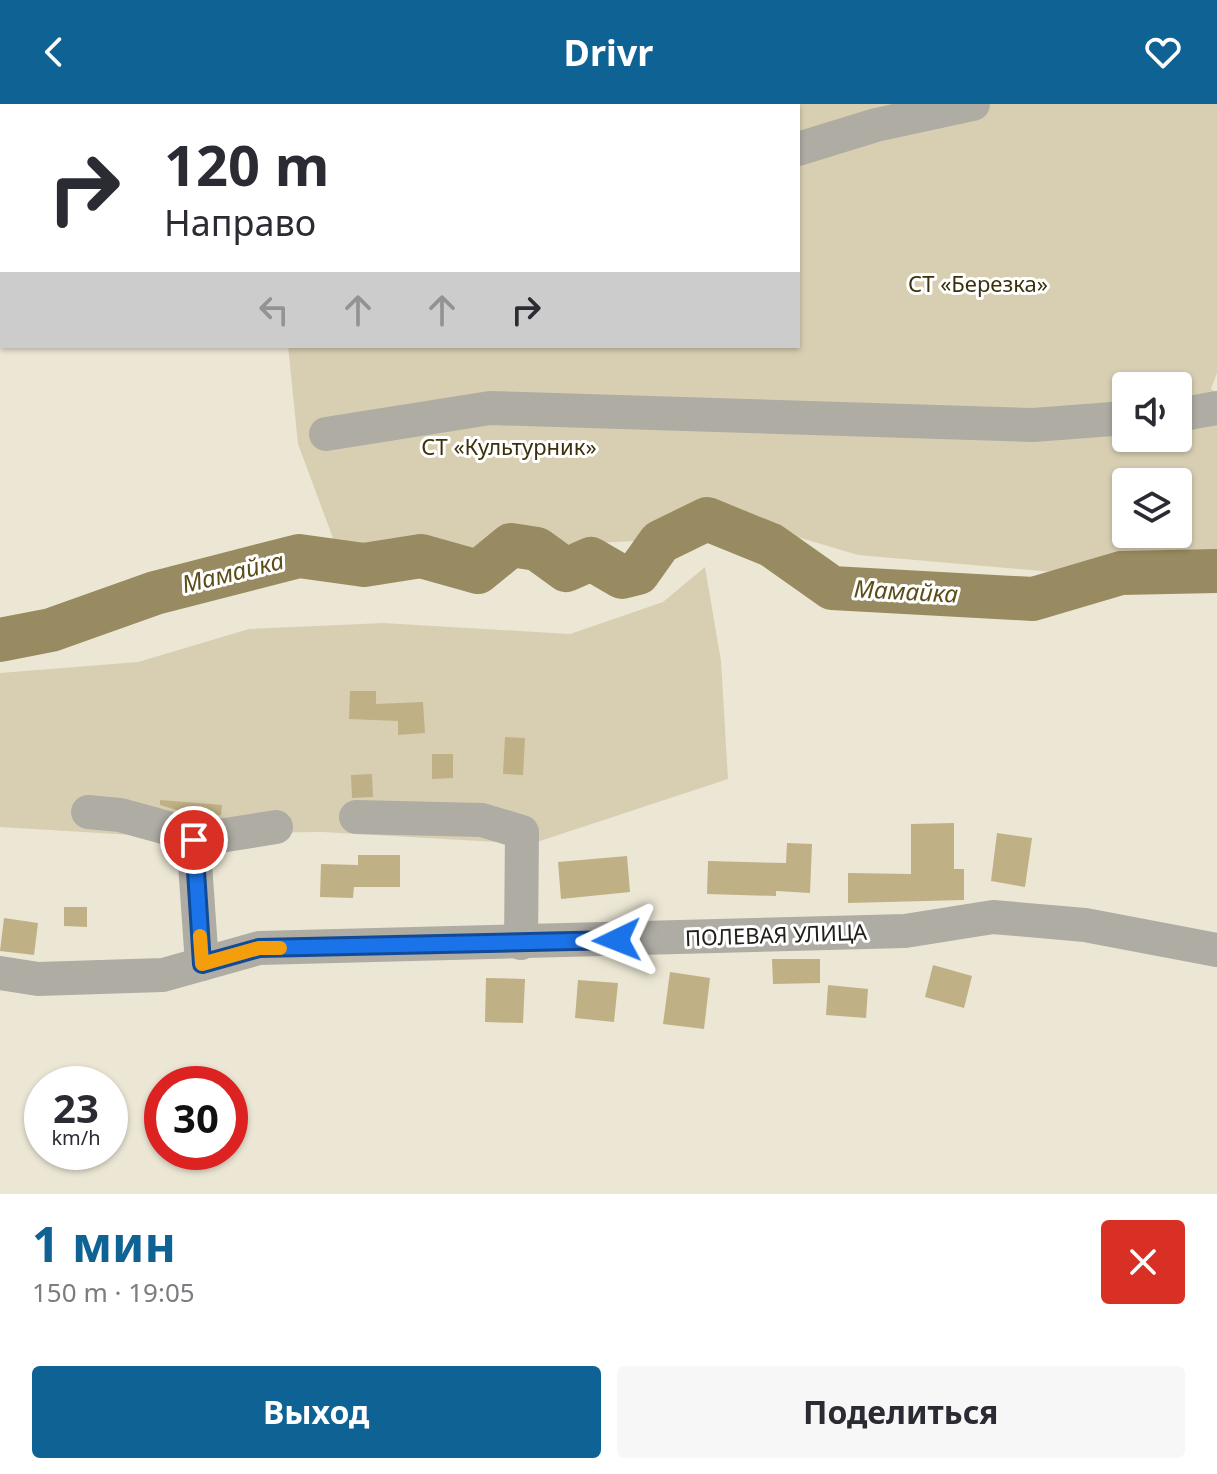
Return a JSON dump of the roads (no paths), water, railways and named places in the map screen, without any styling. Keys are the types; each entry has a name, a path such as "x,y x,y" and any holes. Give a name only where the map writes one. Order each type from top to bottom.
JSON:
{"street":[{"path":"800,148 876,125 973,104"},
{"path":"326,434 490,408 1033,425 1112,419"},
{"path":"1192,412 1217,408"},
{"path":"88,812 120,815 193,835 202,964"},
{"path":"356,817 482,820 522,832 521,943"},
{"path":"194,840 276,827"},
{"name":"ПОЛЕВАЯ УЛИЦА","path":"0,973 38,979 163,975 259,948 905,931 993,917 1085,925 1217,950"}],"waterway":[{"name":"Мамайка","path":"0,640 51,630 155,593 299,556 364,565 421,556 478,572 511,545 537,549 566,570 591,559 622,577 638,573 660,542 707,519 771,545 832,588 1033,599 1121,573 1217,571"}],"park label":[{"name":"СТ «Березка»","path":"978,284"},
{"name":"СТ «Культурник»","path":"509,447"}]}
